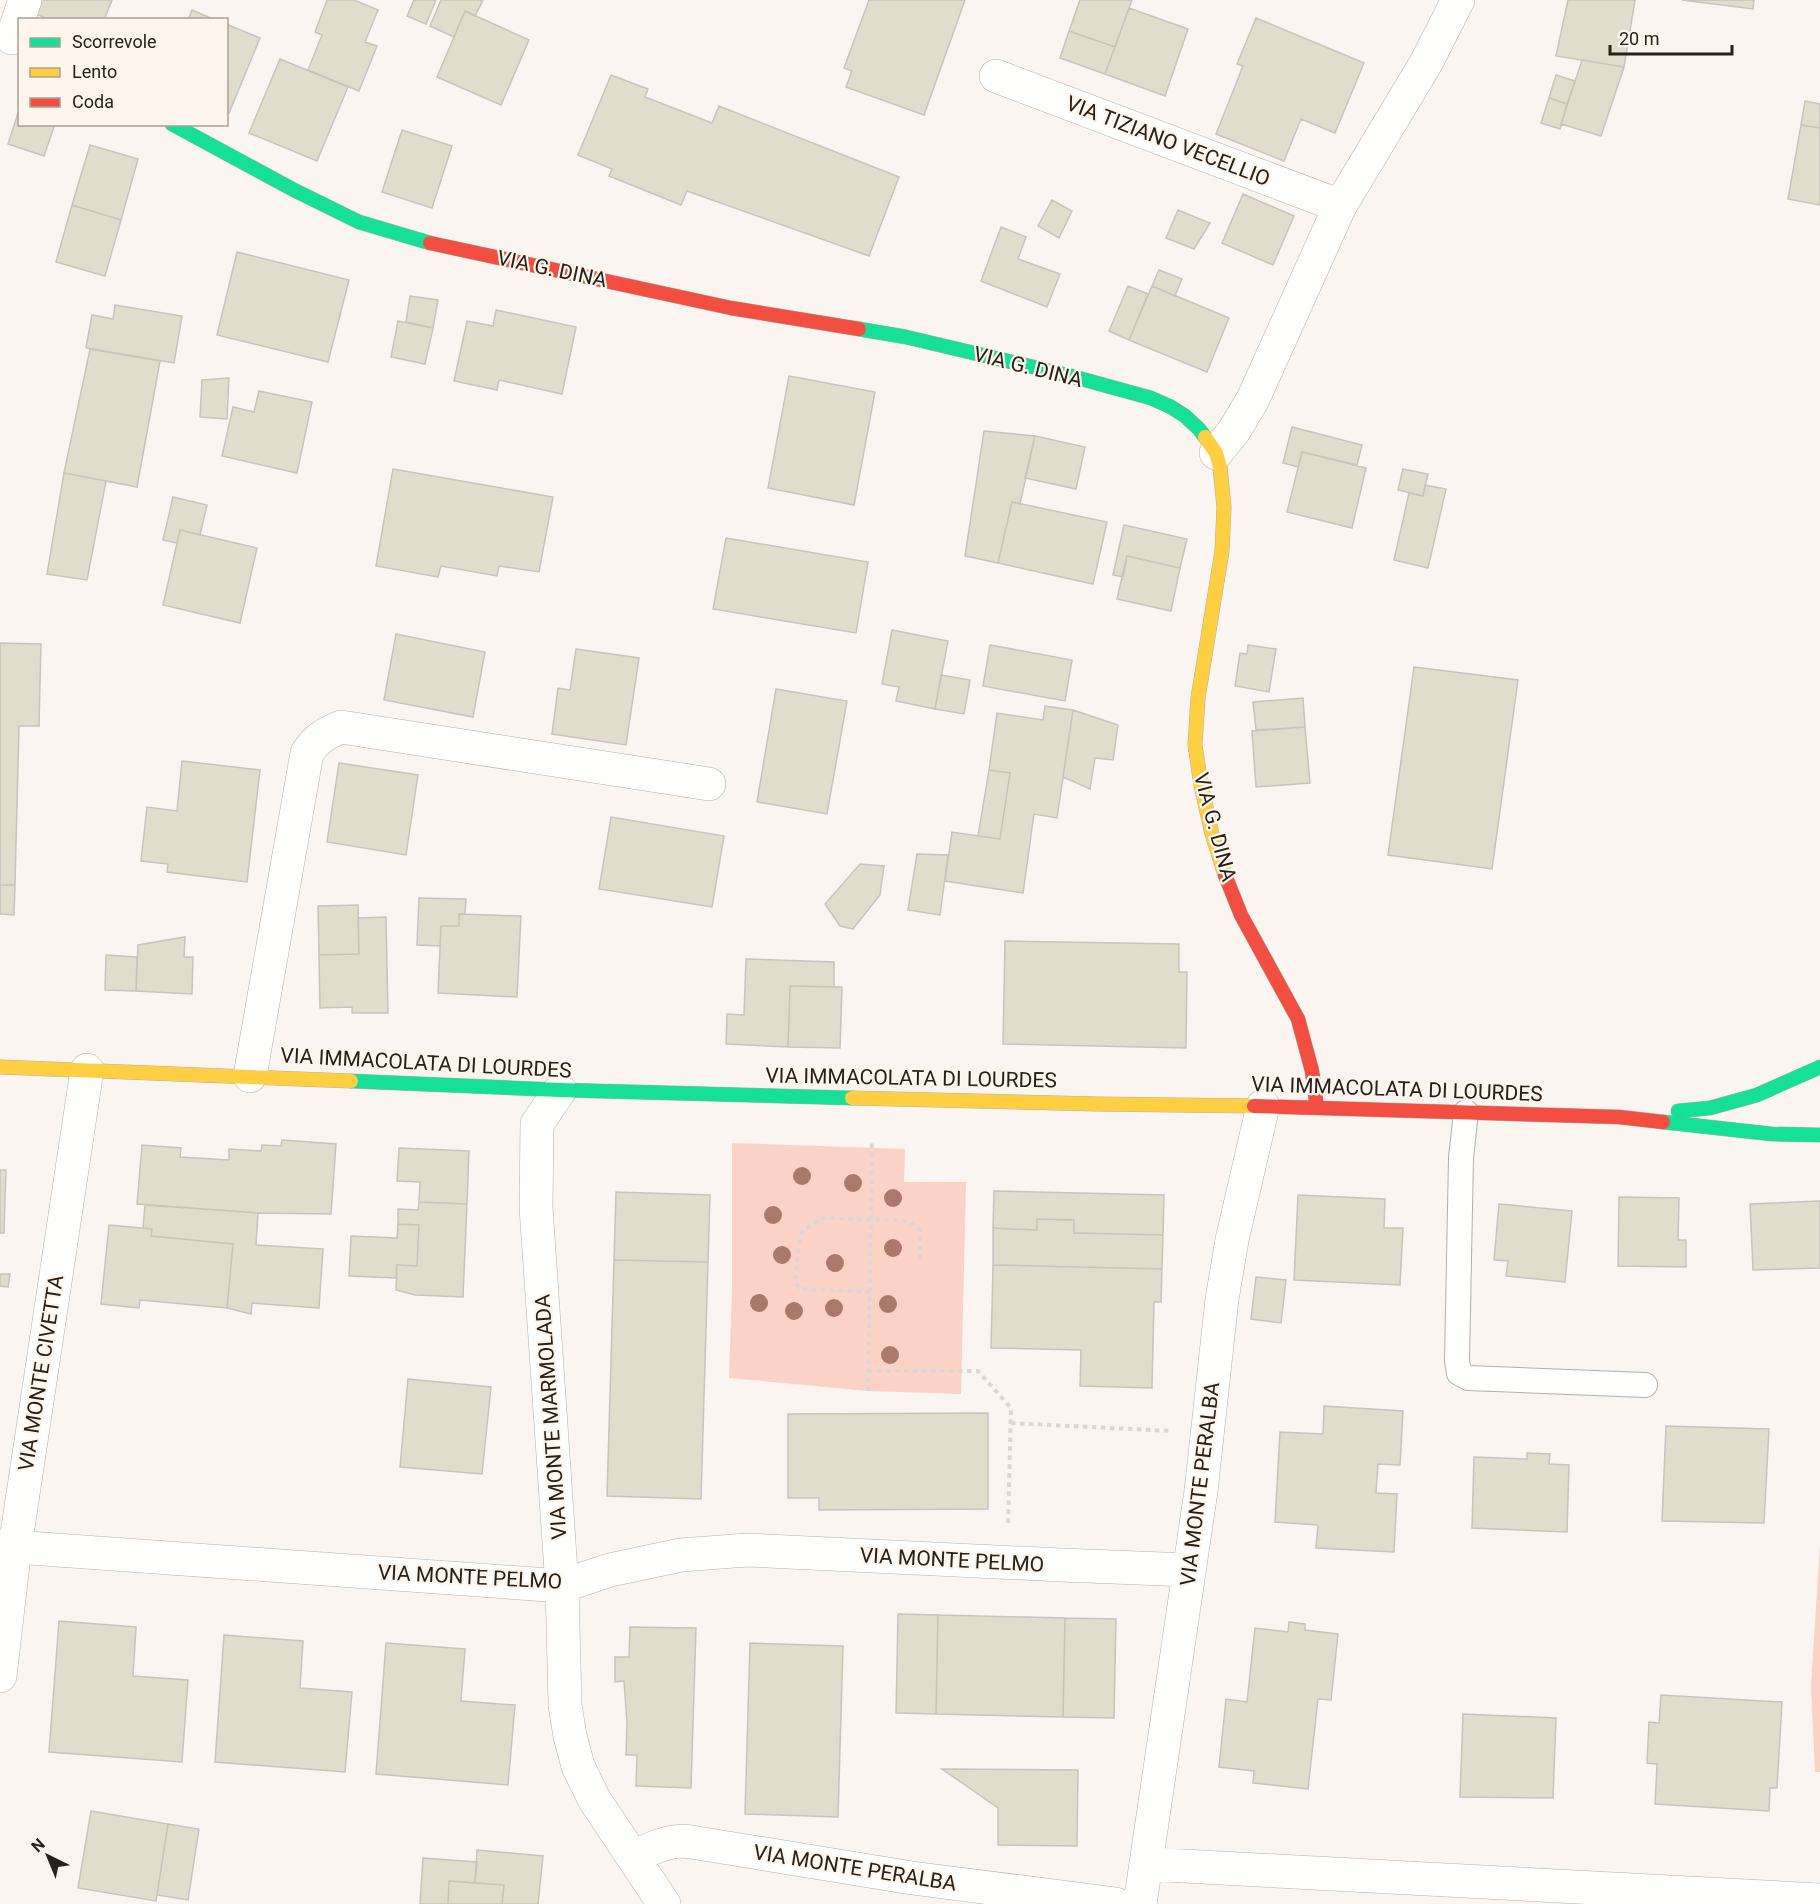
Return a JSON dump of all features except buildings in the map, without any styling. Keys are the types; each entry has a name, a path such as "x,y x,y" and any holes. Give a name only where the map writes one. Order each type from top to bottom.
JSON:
{"street":[{"path":"18,18 26,0"},
{"path":"1216,453 1234,431 1253,399 1340,206 1426,63 1458,0"},
{"path":"10,38 18,19"},
{"name":"VIA TIZIANO VECELLIO","path":"996,76 1340,206"},
{"name":"VIA G. DINA","path":"176,126 294,190 359,222 432,243 731,308 906,337 1071,376 1151,398 1171,407 1199,429 1216,453 1220,467 1224,507 1222,551 1198,698 1195,745 1201,784 1212,834 1241,915 1298,1019 1312,1071 1317,1108"},
{"path":"249,1076 307,753 314,741 341,727 709,784"},
{"name":"VIA IMMACOLATA DI LOURDES","path":"0,1067 560,1090 1263,1106 1619,1117 1772,1134 1820,1135"},
{"path":"1619,1117 1710,1108 1757,1095 1820,1067"},
{"name":"VIA MONTE CIVETTA","path":"0,1676 7,1547 87,1070"},
{"name":"VIA MONTE MARMOLADA","path":"560,1090 537,1124 536,1207 562,1586 565,1705 578,1766 594,1799 664,1904"},
{"name":"VIA MONTE PERALBA","path":"1140,1904 1201,1491 1222,1299 1232,1240 1263,1106"},
{"name":"VIA MONTE PELMO","path":"7,1547 562,1586 610,1569 681,1555 747,1550 1189,1569"},
{"name":"VIA MONTE PERALBA","path":"633,1858 671,1841 686,1841 912,1878 1116,1904"},
{"path":"1146,1864 1820,1900"}],"lane":[{"path":"1466,1112 1461,1158 1457,1361 1459,1372 1468,1378 1645,1385"}],"path":[{"path":"868,1391 872,1140"},
{"path":"870,1292 801,1289 795,1283 802,1231 821,1218 909,1221 920,1231 920,1262"},
{"path":"868,1371 978,1371 1011,1408 1008,1526"},
{"path":"1011,1423 1172,1431"}],"shaded area":[{"path":"732,1143 905,1149 904,1182 966,1182 961,1394 868,1391 729,1378 732,1289"},
{"path":"1820,1544 1820,1772 1815,1772 1811,1686"}],"traffic: fast":[{"path":"176,126 294,190 359,222 430,243"},
{"path":"859,329 906,337 1071,376 1151,398 1185,416 1205,437"},
{"path":"1678,1111 1710,1108 1757,1095 1820,1067"},
{"path":"351,1081 560,1090 852,1098"},
{"path":"1663,1122 1772,1134 1820,1135"}],"traffic: slow":[{"path":"1205,437 1216,453 1220,467 1224,507 1222,551 1198,698 1195,745 1212,834 1225,875"},
{"path":"0,1067 351,1081"},
{"path":"852,1098 1254,1106"}],"traffic: jam":[{"path":"430,243 731,308 859,329"},
{"path":"1225,875 1241,915 1298,1019 1312,1071 1317,1108"},
{"path":"1254,1106 1619,1117 1663,1122"}]}
